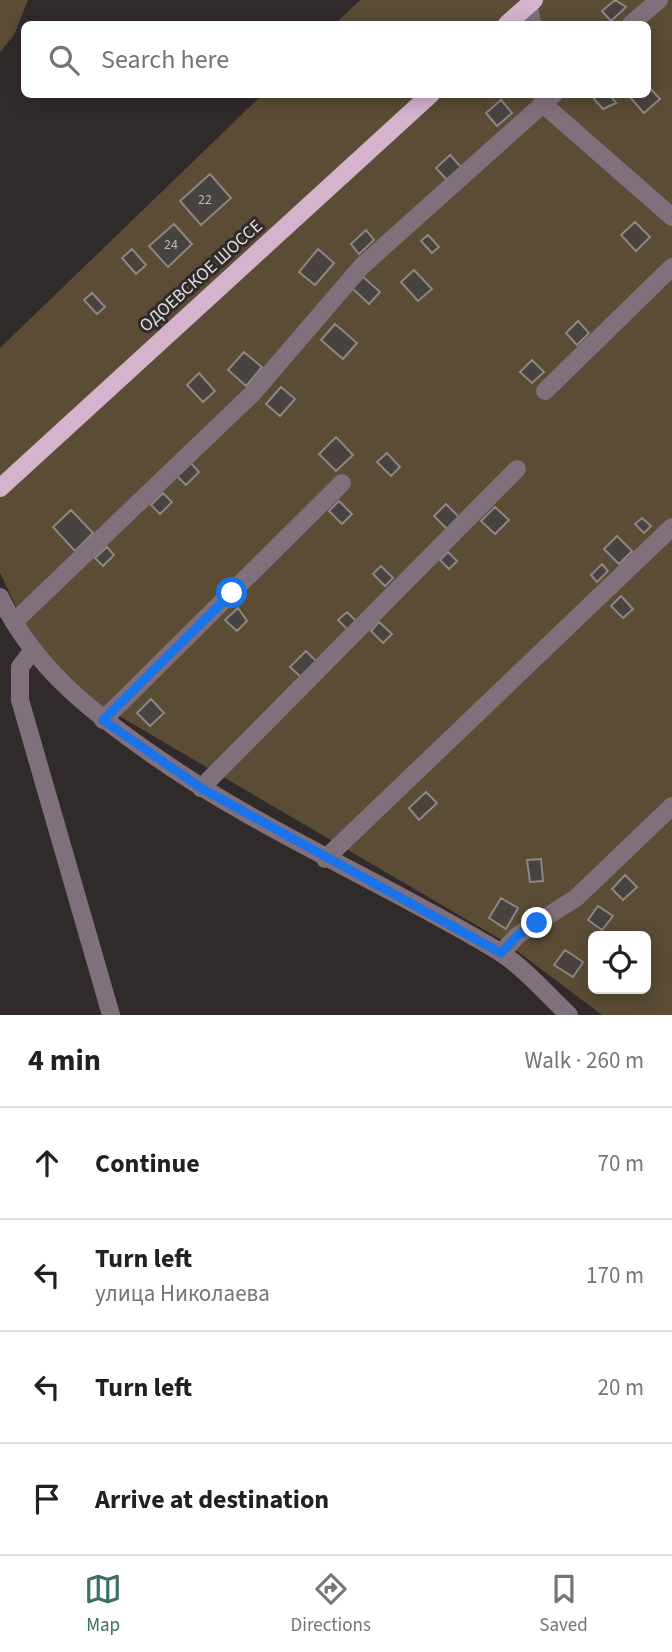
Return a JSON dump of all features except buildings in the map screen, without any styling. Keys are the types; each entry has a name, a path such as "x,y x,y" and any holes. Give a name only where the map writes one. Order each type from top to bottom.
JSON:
{"main road":[{"path":"510,21 531,2"},
{"name":"ОДОЕВСКОЕ ШОССЕ","path":"0,488 426,98"}],"street":[{"path":"634,21 659,0"},
{"path":"531,2 531,21"},
{"path":"15,621 253,393 362,266 546,98 672,217"},
{"path":"545,391 672,267"},
{"path":"201,788 517,468"},
{"path":"103,720 342,483"},
{"path":"326,859 672,527"},
{"path":"0,597 33,650 75,698 103,720 201,788 501,953 569,1015"},
{"path":"33,650 20,667 20,700 111,1015"},
{"path":"501,953 518,935 576,898 672,807"}],"shaded area":[{"path":"0,0 28,0 14,35 0,52"},
{"path":"360,0 672,0 672,1015 602,1015 505,942 85,696 36,648 0,573 0,348 259,98 651,98 651,21 338,21"}],"route":[{"path":"232,593 103,720 201,788 501,953 518,935 537,923"}]}
